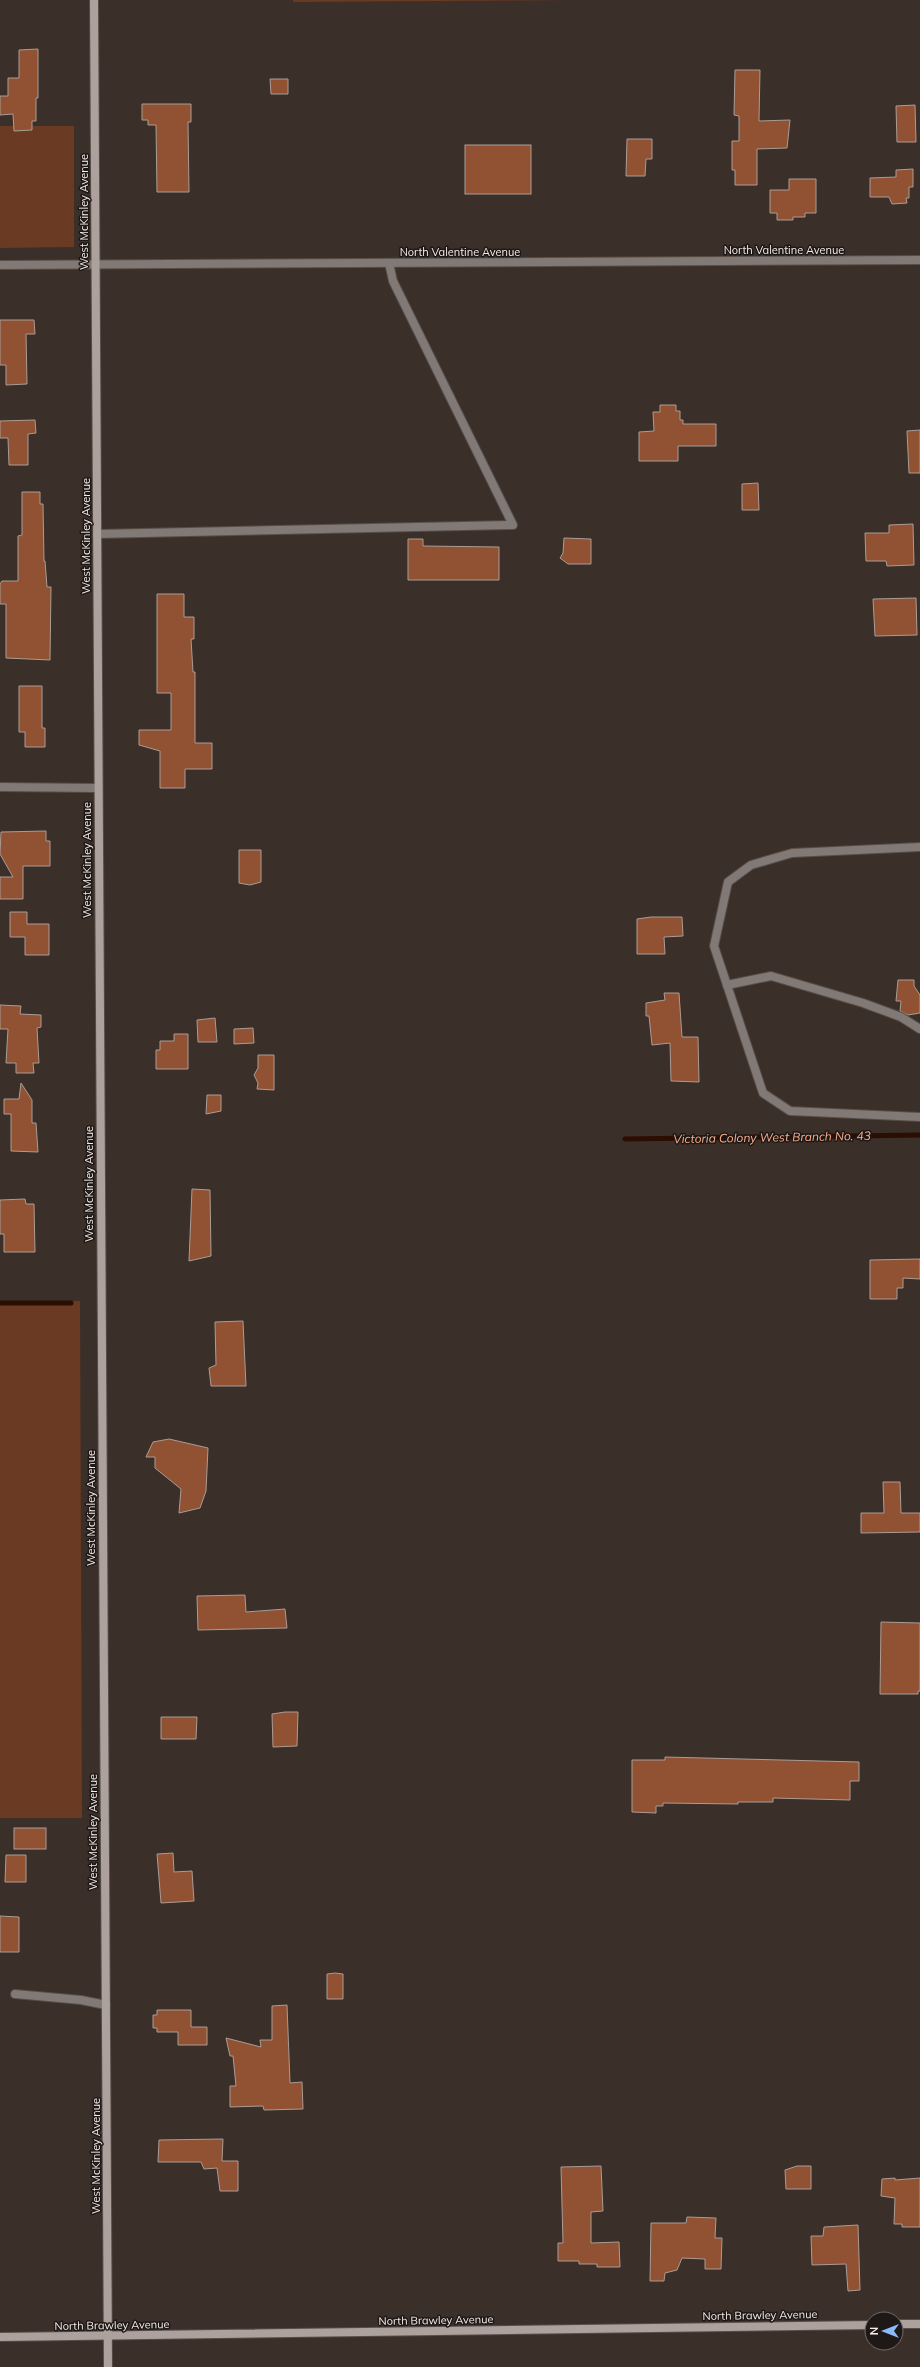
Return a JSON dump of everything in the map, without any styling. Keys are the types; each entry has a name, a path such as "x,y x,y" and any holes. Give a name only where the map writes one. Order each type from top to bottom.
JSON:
{"main road":[{"name":"West McKinley Avenue","path":"94,0 97,788 108,2367"},
{"path":"904,2324 920,2324"},
{"name":"North Brawley Avenue","path":"0,2337 864,2325"}],"street":[{"name":"North Valentine Avenue","path":"0,265 920,260"},
{"path":"97,534 513,525 393,281 390,263"},
{"path":"0,787 97,788"},
{"path":"920,847 792,853 751,865 728,882 714,946 763,1093 790,1110 920,1117"},
{"path":"727,985 771,976 869,1006 901,1018 920,1029"},
{"path":"15,1994 81,2000 106,2004"}],"shaded area":[{"path":"293,0 576,0 293,2"},
{"path":"0,126 74,126 74,247 0,248"},
{"path":"0,1301 80,1301 82,1818 0,1818"}],"building":[{"path":"38,49 38,98 36,98 36,121 32,121 32,130 14,131 13,114 0,115 0,96 8,96 8,78 19,78 19,50"},
{"path":"735,70 760,70 759,121 790,120 787,148 757,149 757,185 735,185 735,170 732,170 732,141 739,141 739,116 734,115"},
{"path":"270,79 288,79 288,94 271,94"},
{"path":"142,104 191,104 191,122 188,122 189,192 157,192 156,125 148,125 148,120 142,120"},
{"path":"915,105 916,142 897,142 896,106"},
{"path":"627,139 652,139 652,159 646,159 645,176 626,176"},
{"path":"465,145 531,145 531,194 465,194"},
{"path":"913,169 913,187 909,187 909,198 906,198 907,203 892,204 889,197 870,197 870,178 896,177 896,170"},
{"path":"789,179 816,179 816,213 805,213 805,217 793,217 793,220 777,220 777,213 770,213 770,190 789,190"},
{"path":"0,320 34,320 35,334 26,334 27,384 6,385 6,365 0,365"},
{"path":"660,405 676,405 676,411 680,411 680,420 683,420 683,424 716,424 716,446 678,446 678,461 639,461 639,432 654,431 653,412 660,412"},
{"path":"35,420 36,433 28,434 28,465 9,465 8,438 0,438 0,421"},
{"path":"920,430 920,473 909,473 907,431"},
{"path":"758,483 759,510 742,510 742,484"},
{"path":"22,492 40,492 40,504 43,504 44,561 47,587 51,587 50,660 6,658 6,604 0,604 0,584 2,581 18,581 18,536 22,535"},
{"path":"913,524 914,565 887,566 886,561 866,561 865,533 889,533 889,525"},
{"path":"564,538 591,539 591,564 568,564 560,558 563,553"},
{"path":"408,539 423,539 423,546 499,547 499,580 408,580"},
{"path":"157,594 184,594 184,617 194,617 194,639 191,639 193,672 195,672 195,743 212,743 212,769 185,769 185,788 160,788 160,751 139,745 139,730 171,730 171,693 157,693"},
{"path":"916,598 917,635 875,636 873,599"},
{"path":"19,686 42,686 42,728 45,728 45,747 25,747 25,732 19,732"},
{"path":"46,831 46,841 50,841 50,866 23,866 23,899 0,899 0,877 13,877 0,854 1,832"},
{"path":"239,850 261,850 261,882 250,885 239,883"},
{"path":"10,912 27,912 27,924 49,924 49,955 25,955 25,937 10,937"},
{"path":"651,917 682,917 683,936 664,937 665,954 637,954 637,919"},
{"path":"898,980 914,980 914,986 920,995 920,1013 908,1015 900,1011 901,1001 896,1001"},
{"path":"664,993 679,993 682,1037 698,1037 699,1082 671,1081 670,1043 652,1045 649,1016 646,1016 646,1003 665,1000"},
{"path":"0,1005 21,1006 20,1014 41,1015 41,1027 37,1028 39,1063 33,1063 34,1073 16,1073 16,1063 6,1063 8,1029 0,1029"},
{"path":"215,1018 217,1042 198,1042 197,1020"},
{"path":"253,1028 254,1043 234,1044 234,1029"},
{"path":"174,1034 188,1034 188,1069 156,1069 156,1050 160,1050 160,1041 174,1041"},
{"path":"258,1055 274,1055 274,1090 257,1089 258,1083 254,1075 258,1068"},
{"path":"21,1083 32,1100 32,1123 36,1123 38,1152 11,1151 11,1114 4,1114 4,1099 19,1099"},
{"path":"207,1095 221,1095 221,1111 206,1114"},
{"path":"192,1189 210,1190 211,1256 189,1261"},
{"path":"25,1199 26,1204 34,1204 35,1252 4,1252 4,1234 0,1234 0,1200"},
{"path":"920,1259 920,1279 903,1278 903,1288 897,1288 897,1299 870,1299 870,1260"},
{"path":"243,1321 246,1386 211,1386 209,1368 216,1365 215,1322"},
{"path":"169,1439 208,1448 206,1491 200,1508 179,1513 181,1489 155,1468 155,1457 146,1457 153,1442"},
{"path":"883,1482 900,1482 901,1513 920,1513 920,1532 861,1533 861,1513 884,1513"},
{"path":"245,1595 246,1612 285,1609 287,1628 198,1630 197,1596"},
{"path":"881,1622 920,1623 920,1691 918,1691 918,1694 880,1694"},
{"path":"298,1712 297,1746 273,1747 272,1714"},
{"path":"161,1717 197,1717 196,1739 161,1739"},
{"path":"665,1757 859,1762 859,1781 850,1781 850,1800 773,1798 773,1802 738,1802 738,1804 663,1803 663,1806 656,1806 656,1813 632,1812 632,1760 665,1760"},
{"path":"14,1828 46,1828 46,1849 14,1849"},
{"path":"173,1853 174,1872 192,1871 194,1901 161,1903 157,1854"},
{"path":"6,1855 26,1855 26,1882 5,1882"},
{"path":"0,1916 19,1917 19,1952 0,1952"},
{"path":"327,1974 343,1974 343,1999 327,1999"},
{"path":"287,2005 290,2083 302,2082 303,2109 264,2110 263,2106 230,2107 230,2086 236,2086 233,2056 230,2056 226,2038 261,2047 260,2040 272,2040 272,2006"},
{"path":"157,2010 191,2010 191,2027 207,2027 207,2045 178,2045 178,2032 157,2032 157,2028 153,2028 153,2015 157,2015"},
{"path":"223,2139 222,2161 238,2161 238,2191 220,2191 217,2168 204,2169 201,2162 158,2162 159,2140"},
{"path":"601,2166 603,2211 591,2212 591,2243 619,2242 620,2267 597,2267 597,2264 579,2264 579,2261 558,2261 558,2243 563,2243 561,2167"},
{"path":"797,2166 811,2166 811,2189 786,2189 785,2170"},
{"path":"895,2178 895,2180 920,2178 920,2227 902,2227 902,2224 894,2224 895,2198 881,2196 882,2179"},
{"path":"687,2217 716,2218 715,2238 722,2238 721,2269 705,2269 705,2259 682,2258 677,2270 665,2273 664,2281 650,2281 651,2223 686,2223"},
{"path":"858,2225 860,2290 848,2291 846,2264 812,2265 811,2236 823,2236 824,2227"}],"waterway":[{"name":"Victoria Colony West Branch No. 43","path":"625,1139 920,1135"},
{"name":"Victoria Colony West Branch No. 43","path":"0,1303 71,1303"}]}
